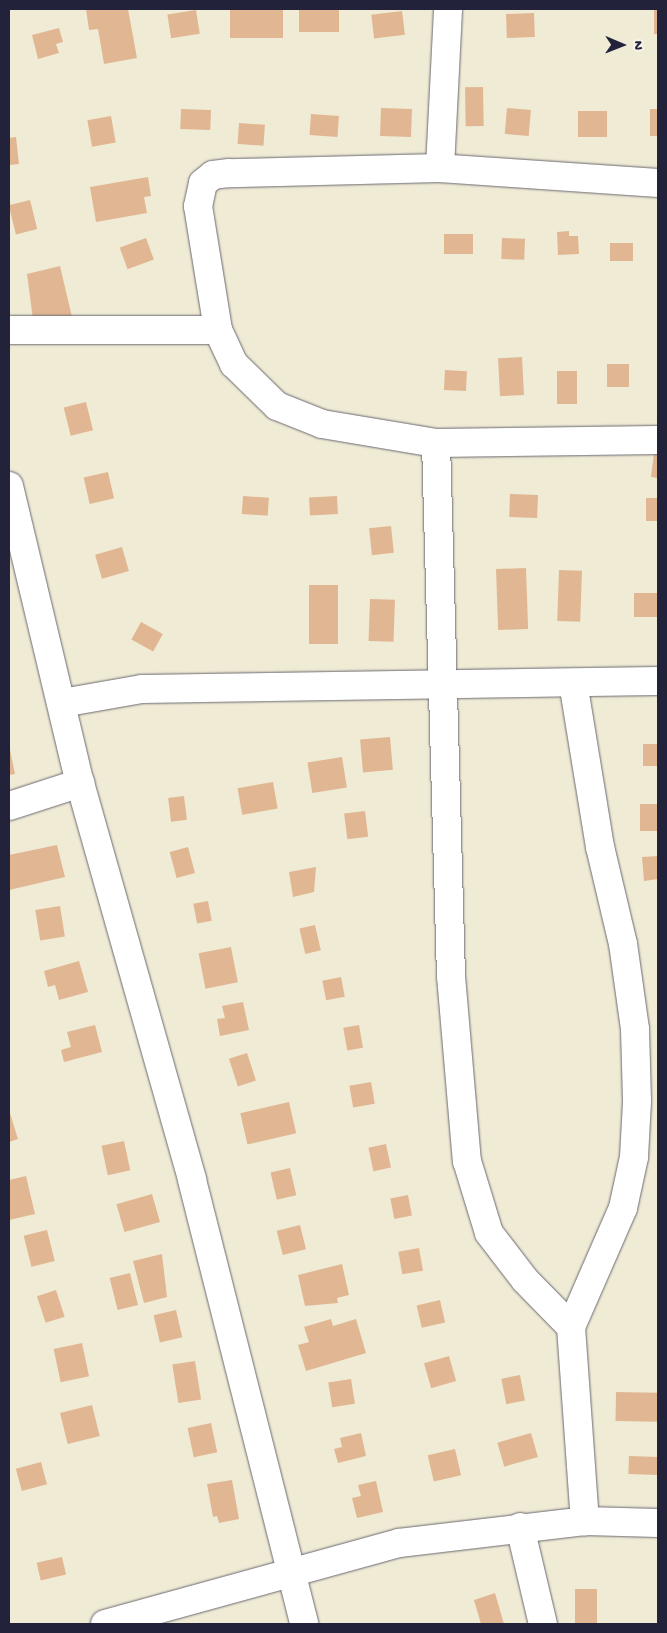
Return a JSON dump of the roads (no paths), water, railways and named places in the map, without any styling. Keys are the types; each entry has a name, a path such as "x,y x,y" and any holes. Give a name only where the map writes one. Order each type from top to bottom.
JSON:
{"street":[{"path":"440,168 448,9"},
{"path":"658,183 440,168 213,175 203,183 198,206 218,330 234,364 277,406 322,424 436,444 658,440"},
{"path":"9,330 218,330"},
{"path":"436,444 451,976 467,1161 489,1233 525,1280 571,1327"},
{"path":"9,486 80,783 192,1180 289,1573 304,1624"},
{"path":"62,703 142,689 442,688 658,681"},
{"path":"573,683 600,847 623,944 635,1029 648,1101 623,1208 571,1327 585,1521"},
{"path":"9,806 80,783"},
{"path":"105,1624 399,1543 520,1527 585,1521 658,1523"},
{"path":"520,1527 542,1624"}]}
